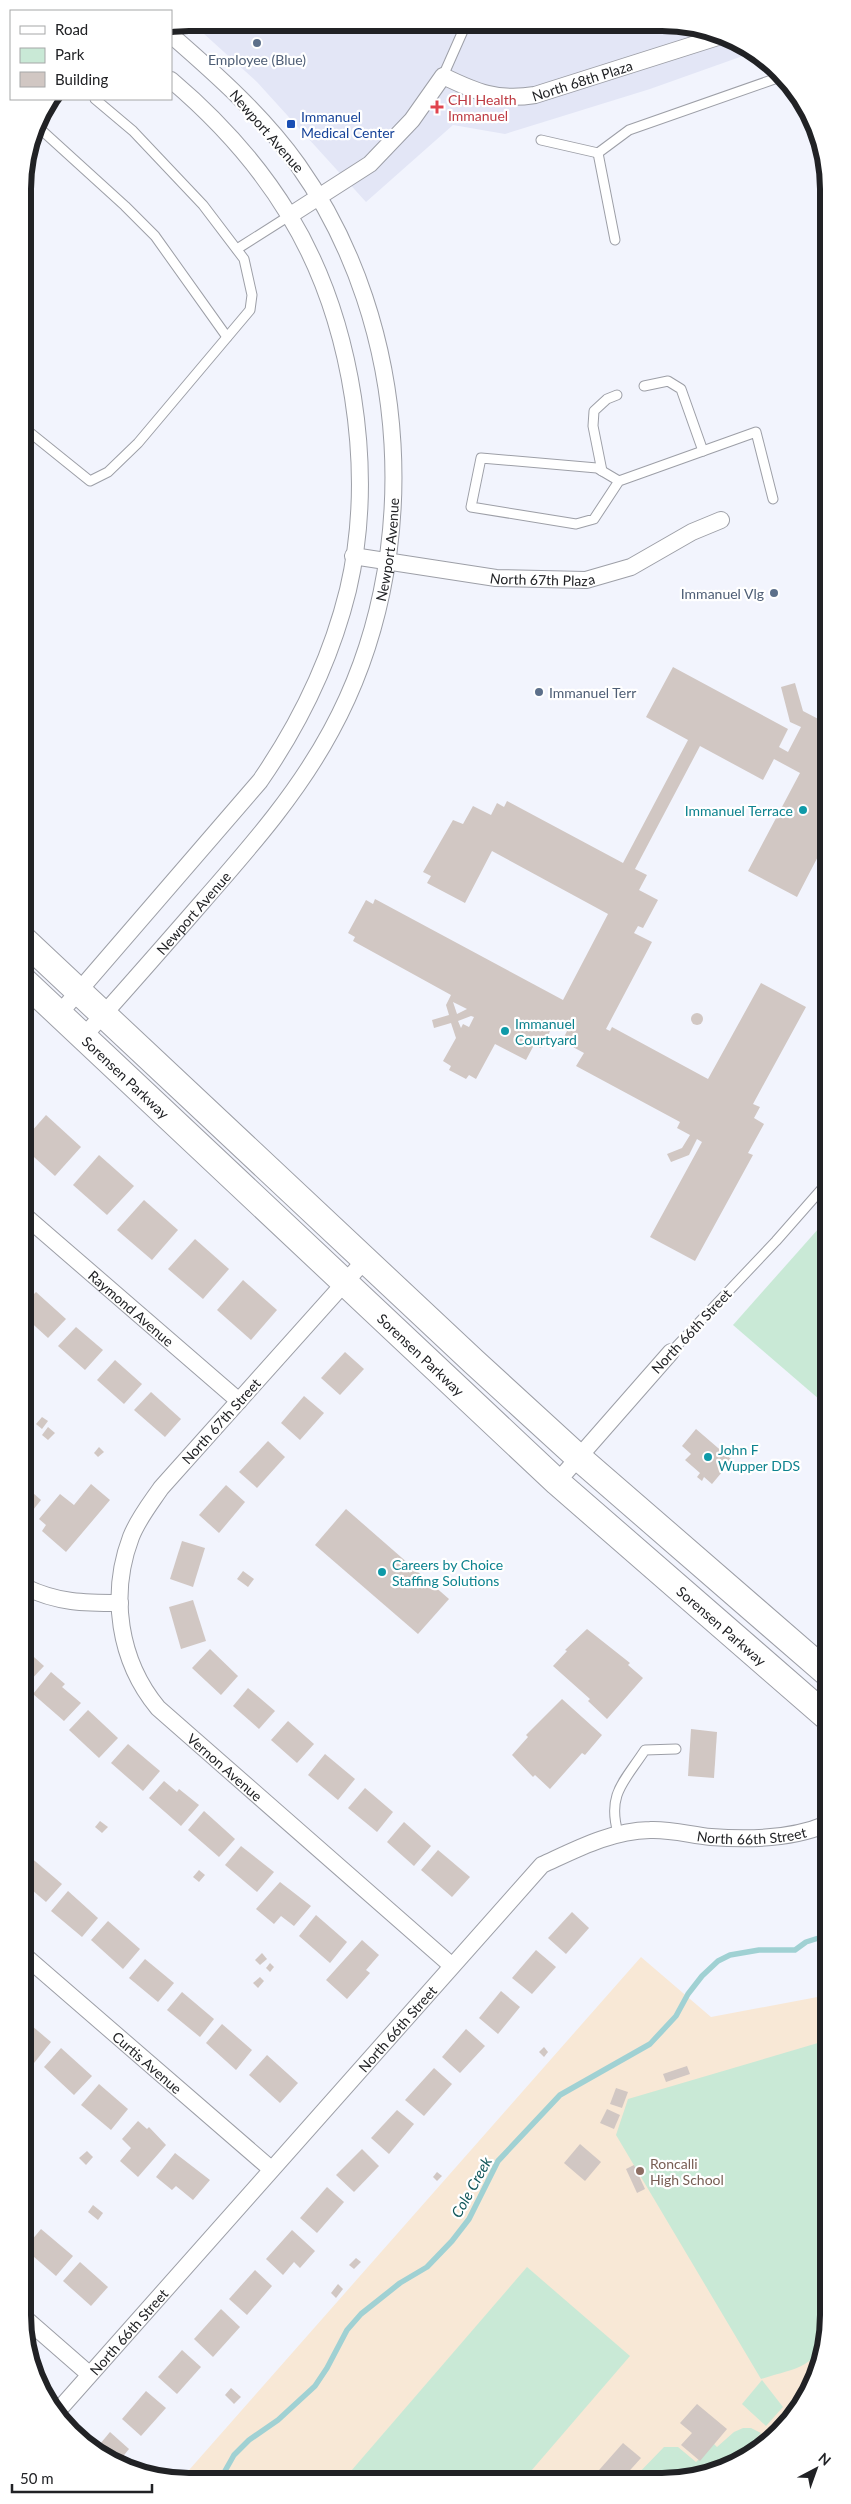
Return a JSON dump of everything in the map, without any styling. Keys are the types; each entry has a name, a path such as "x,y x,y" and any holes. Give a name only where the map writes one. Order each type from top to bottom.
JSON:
{"main road":[{"path":"32,947 578,1457 819,1666"},
{"name":"Sorensen Parkway","path":"32,988 557,1482 819,1710"}],"street":[{"name":"Newport Avenue","path":"83,1037 268,826 312,764 346,702 363,660 376,618 392,518 393,448 380,352 359,282 318,196 298,165 253,111 172,36"},
{"name":"North 68th Plaza","path":"443,76 488,95 504,98 522,97 710,39"},
{"path":"290,216 318,196 370,164 412,120 443,76"},
{"path":"59,1014 260,781 280,753 297,724 312,692 339,622 348,588 353,556 359,474 351,392 342,346 327,297 290,216 266,182 221,125 172,81"},
{"name":"North 67th Plaza","path":"353,556 496,578 586,580 631,567 692,532 720,520"},
{"name":"Raymond Avenue","path":"32,1221 239,1401"},
{"name":"North 67th Street","path":"120,1603 120,1576 124,1557 131,1536 143,1513 161,1488 365,1260"},
{"name":"North 66th Street","path":"557,1482 671,1352"},
{"path":"31,1590 43,1596 68,1602 120,1603"},
{"name":"Vernon Avenue","path":"120,1603 120,1624 130,1663 148,1696 158,1708 451,1965"},
{"name":"North 66th Street","path":"61,2407 451,1965 542,1865 604,1837 618,1834 651,1830 712,1837 786,1837 819,1828"},
{"name":"Curtis Avenue","path":"31,1961 271,2169"},
{"path":"32,2324 89,2374"}],"lane":[{"path":"443,76 463,31"},
{"path":"541,140 598,152 629,130 775,79"},
{"path":"32,434 90,481 108,472 138,443 250,310 252,295 244,259 237,249 203,206 140,138 96,100"},
{"path":"42,131 155,236 227,337"},
{"path":"598,152 615,240"},
{"path":"237,249 290,216"},
{"path":"644,386 668,381 681,389 703,451"},
{"path":"602,471 593,426 594,411 607,399 617,395"},
{"path":"619,481 598,468 480,458 471,507 576,524 594,519 619,481 756,432 773,499"},
{"name":"North 66th Street","path":"671,1352 776,1241 820,1191"},
{"path":"618,1834 613,1816 614,1802 620,1787 645,1750 676,1749"}],"shaded area":[{"name":"CHI Health Immanuel","path":"201,31 662,31 693,34 722,43 745,55 650,89 505,134 453,125 366,202 257,82"},
{"name":"Roncalli High School","path":"641,1957 711,2017 819,1997 818,2336 814,2356 803,2385 781,2419 766,2434 741,2452 722,2461 693,2470 662,2473 187,2473"}],"green space":[{"path":"820,1227 819,1399 733,1325"},
{"path":"819,2043 819,2325 814,2357 805,2364 761,2379 616,2135 628,2099"},
{"path":"527,2267 630,2356 529,2473 349,2473"},
{"path":"762,2380 783,2407 766,2426 742,2404"},
{"path":"743,2428 751,2428 761,2433 748,2447 722,2461 693,2470 639,2473 664,2447 678,2447 696,2462 714,2444 717,2447 734,2432"}],"building":[{"name":"Immanuel Courtyard","path":"673,667 788,729 779,747 788,752 801,727 790,722 781,687 795,683 803,711 820,720 820,853 797,897 748,871 800,773 774,759 763,780 700,746 635,869 647,875 639,890 658,900 643,928 638,926 634,933 652,942 606,1029 610,1031 612,1027 708,1079 761,983 806,1007 753,1104 760,1107 754,1118 764,1124 748,1153 753,1155 695,1261 650,1237 702,1142 697,1139 689,1155 671,1162 667,1154 682,1148 690,1135 677,1128 680,1122 576,1066 584,1053 562,1041 567,1031 554,1024 541,1048 534,1045 526,1060 495,1044 476,1079 469,1075 466,1079 449,1070 451,1066 443,1061 456,1038 451,1023 434,1028 432,1020 449,1015 446,1005 451,995 353,941 355,937 348,933 366,900 373,904 375,899 563,1000 608,914 492,851 465,903 427,883 431,876 423,872 453,820 463,824 473,806 491,815 497,803 504,807 507,801 623,863 688,740 646,717","holes":["453,1002 467,1009 457,1014","471,1016 474,1017 469,1027 463,1024 461,1028 458,1021"]},
{"path":"695,1013 699,1013 703,1019 699,1025 695,1025 691,1021 691,1017"},
{"path":"46,1115 81,1147 55,1176 32,1155 32,1131"},
{"path":"99,1155 134,1186 107,1215 73,1185"},
{"path":"144,1200 178,1230 152,1260 117,1230"},
{"path":"195,1239 229,1269 203,1299 168,1269"},
{"path":"243,1280 277,1310 251,1340 217,1310"},
{"path":"36,1292 66,1319 48,1338 31,1323 31,1297"},
{"path":"76,1327 103,1350 85,1370 58,1346"},
{"path":"345,1352 364,1369 340,1395 321,1378"},
{"path":"115,1360 142,1384 124,1404 97,1380"},
{"path":"151,1392 181,1419 165,1437 134,1410"},
{"path":"304,1396 324,1413 300,1440 281,1423"},
{"path":"42,1417 48,1421 42,1429 36,1424"},
{"path":"48,1427 55,1433 48,1440 42,1435"},
{"name":"John F Wupper DDS","path":"696,1429 732,1460 712,1484 704,1477 702,1481 697,1477 700,1473 685,1460 691,1454 682,1446"},
{"path":"268,1441 285,1457 257,1488 239,1472"},
{"path":"99,1447 104,1452 98,1457 94,1453"},
{"path":"91,1484 110,1500 66,1552 42,1531 46,1525 39,1519 60,1494 74,1505"},
{"path":"226,1485 245,1502 219,1533 199,1515"},
{"path":"31,1492 41,1500 31,1512"},
{"name":"Careers by Choice Staffing Solutions","path":"346,1509 449,1599 418,1634 315,1545"},
{"path":"182,1541 205,1548 193,1587 170,1579"},
{"path":"243,1571 254,1579 248,1587 237,1579"},
{"path":"193,1600 206,1641 181,1649 169,1607"},
{"path":"587,1629 630,1663 628,1665 643,1678 607,1719 588,1701 590,1699 553,1666 567,1651 565,1650"},
{"path":"210,1649 238,1676 221,1695 192,1668"},
{"path":"31,1655 44,1666 31,1679"},
{"path":"51,1672 65,1684 62,1687 81,1703 64,1721 33,1694"},
{"path":"248,1688 275,1711 259,1729 233,1706"},
{"path":"562,1699 602,1735 585,1755 582,1753 550,1789 535,1775 533,1777 512,1755 528,1737 526,1735"},
{"path":"88,1710 118,1738 99,1758 69,1730"},
{"path":"288,1721 314,1744 297,1763 271,1740"},
{"path":"691,1729 717,1732 714,1778 688,1776"},
{"path":"128,1744 160,1771 143,1791 111,1763"},
{"path":"325,1754 355,1779 338,1800 308,1775"},
{"path":"164,1781 177,1792 179,1789 199,1805 181,1826 149,1798"},
{"path":"365,1788 393,1812 377,1832 348,1808"},
{"path":"204,1811 235,1839 219,1857 188,1830"},
{"path":"100,1821 108,1827 102,1833 95,1827"},
{"path":"404,1822 431,1846 414,1866 387,1842"},
{"path":"241,1846 274,1872 257,1892 225,1865"},
{"path":"438,1850 470,1877 452,1897 421,1870"},
{"path":"31,1858 62,1884 46,1902 31,1889"},
{"path":"199,1870 205,1875 199,1882 193,1877"},
{"path":"280,1882 311,1906 294,1926 281,1916 274,1924 256,1909"},
{"path":"68,1891 98,1918 82,1937 51,1911"},
{"path":"572,1912 589,1928 566,1954 548,1938"},
{"path":"316,1915 347,1942 330,1963 299,1936"},
{"path":"108,1921 140,1949 123,1969 91,1940"},
{"path":"362,1940 379,1955 366,1970 370,1973 347,1999 326,1980"},
{"path":"536,1950 556,1967 532,1994 512,1978"},
{"path":"262,1953 267,1959 260,1965 255,1960"},
{"path":"145,1959 174,1983 158,2002 129,1978"},
{"path":"270,1963 274,1967 270,1972 266,1968"},
{"path":"260,1977 264,1981 258,1988 253,1983"},
{"path":"501,1991 520,2007 498,2034 479,2018"},
{"path":"182,1992 214,2019 200,2037 167,2010"},
{"path":"222,2024 252,2050 236,2070 206,2043"},
{"path":"31,2025 51,2042 34,2063 31,2060"},
{"path":"466,2029 485,2046 460,2073 442,2057"},
{"path":"544,2047 548,2052 544,2057 539,2052"},
{"path":"61,2048 92,2076 74,2095 44,2067"},
{"path":"267,2055 298,2083 280,2103 249,2075"},
{"path":"687,2066 690,2074 666,2082 663,2074"},
{"path":"434,2068 452,2084 424,2116 405,2100"},
{"path":"99,2084 128,2109 111,2130 81,2105"},
{"path":"616,2088 628,2092 622,2108 610,2104"},
{"path":"607,2109 620,2115 614,2129 600,2123"},
{"path":"397,2110 414,2124 389,2154 371,2138"},
{"path":"138,2121 147,2129 149,2127 166,2145 138,2177 120,2161 131,2148 122,2139"},
{"path":"580,2144 601,2162 585,2181 564,2163"},
{"path":"362,2149 379,2166 354,2192 336,2175"},
{"path":"87,2151 93,2157 86,2165 79,2158"},
{"path":"175,2153 210,2180 193,2200 176,2186 172,2190 156,2177"},
{"path":"634,2165 645,2189 637,2193 626,2169"},
{"path":"437,2172 442,2176 437,2181 433,2177"},
{"path":"327,2187 344,2202 317,2233 300,2218"},
{"path":"93,2205 103,2213 98,2220 88,2212"},
{"path":"41,2229 73,2256 56,2276 31,2254 31,2241"},
{"path":"292,2230 315,2251 300,2268 294,2262 283,2275 266,2259"},
{"path":"356,2258 361,2262 354,2269 349,2265"},
{"path":"80,2262 108,2287 91,2306 63,2281"},
{"path":"255,2270 272,2286 247,2315 229,2299"},
{"path":"338,2284 343,2289 336,2298 331,2293"},
{"path":"221,2309 240,2327 213,2357 194,2339"},
{"path":"182,2350 201,2367 177,2394 158,2377"},
{"path":"231,2388 241,2397 234,2404 225,2395"},
{"path":"146,2391 166,2408 141,2436 122,2419"},
{"path":"697,2404 727,2429 700,2461 681,2445 692,2433 680,2423"},
{"path":"110,2432 129,2449 122,2458 100,2445"},
{"path":"623,2443 641,2458 628,2473 596,2473"}],"waterway":[{"name":"Cole Creek","path":"224,2473 234,2455 249,2440 278,2420 315,2386 347,2330 361,2314 400,2283 427,2267 452,2241 469,2219 498,2161 560,2095 650,2044 676,2016 688,1994 702,1976 718,1961 730,1955 759,1950 795,1950 806,1942 819,1938"}],"place":[{"name":"Employee (Blue)","path":"257,43"},
{"name":"CHI Health Immanuel","path":"437,107"},
{"name":"Immanuel Medical Center","path":"291,124"},
{"name":"Immanuel Vlg","path":"774,593"},
{"name":"Immanuel Terr","path":"539,692"},
{"name":"Immanuel Terrace","path":"803,810"},
{"name":"Immanuel Courtyard","path":"505,1031"},
{"name":"John F Wupper DDS","path":"708,1457"},
{"name":"Careers by Choice Staffing Solutions","path":"382,1572"},
{"name":"Roncalli High School","path":"640,2171"}]}
